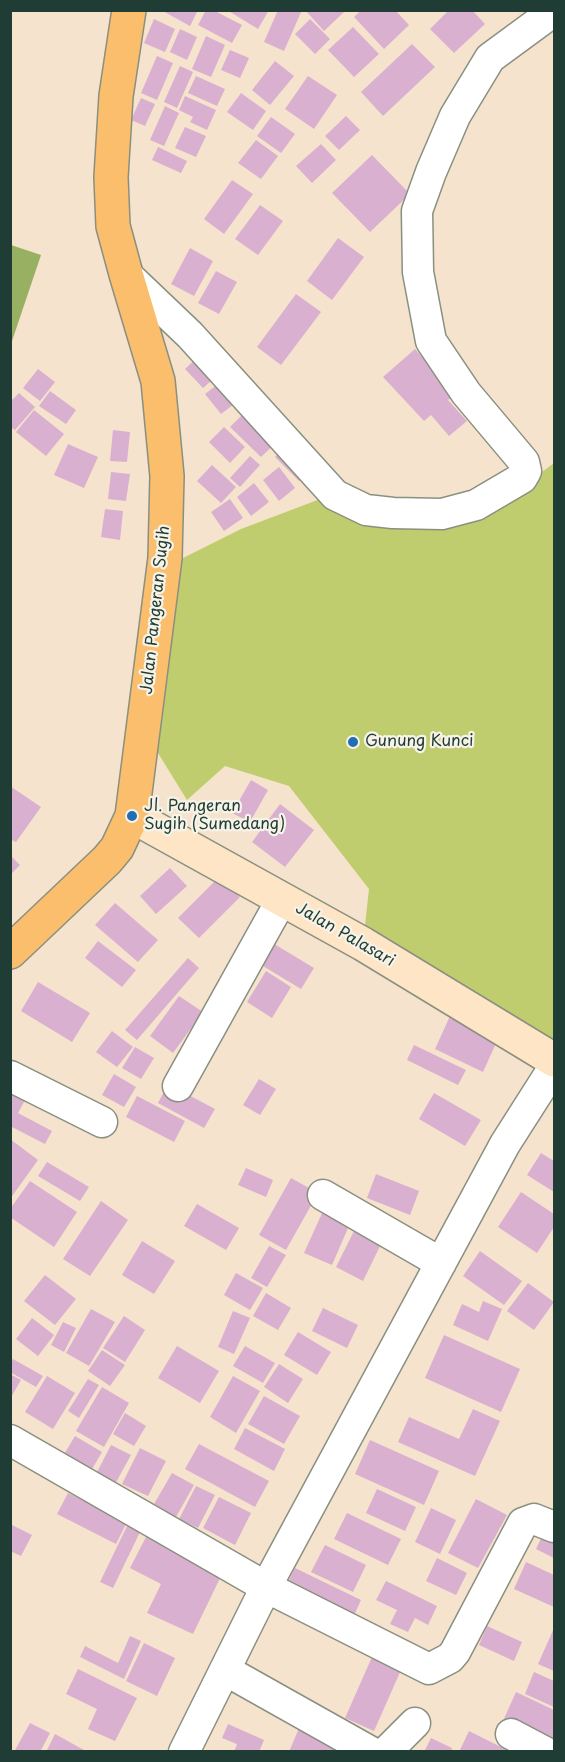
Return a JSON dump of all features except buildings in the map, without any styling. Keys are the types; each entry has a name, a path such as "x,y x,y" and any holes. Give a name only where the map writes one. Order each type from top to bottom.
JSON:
{"highway":[{"name":"Jalan Pangeran Sugih","path":"10,952 107,860 117,848 132,816 165,558 167,476 158,381 113,226 111,177 116,96 129,10"}],"street":[{"path":"126,274 190,335 335,495 366,510 442,514 476,505 522,478 526,471 524,462 466,393 431,341 418,272 417,212 431,172 455,117 490,58 555,11"},
{"name":"Jalan Palasari","path":"132,816 363,944 555,1060"},
{"path":"178,1086 282,900"},
{"path":"184,1752 266,1587 505,1144 555,1067"},
{"path":"10,1076 102,1122"},
{"path":"323,1195 441,1263"},
{"path":"10,1440 266,1587 429,1669 450,1658 455,1652 523,1523 534,1519 555,1527"},
{"path":"225,1670 370,1752"},
{"path":"386,1752 415,1723"},
{"path":"511,1734 545,1752"}],"green space":[{"path":"10,245 41,255 11,344"},
{"name":"Gunung Kunci","path":"554,463 554,1060 363,944 369,889 289,786 225,766 187,800 137,719 155,572 241,529 336,493 453,505 526,484"}],"place":[{"name":"Gunung Kunci","path":"353,742"},
{"name":"Jl. Pangeran Sugih (Sumedang)","path":"132,816"}]}
